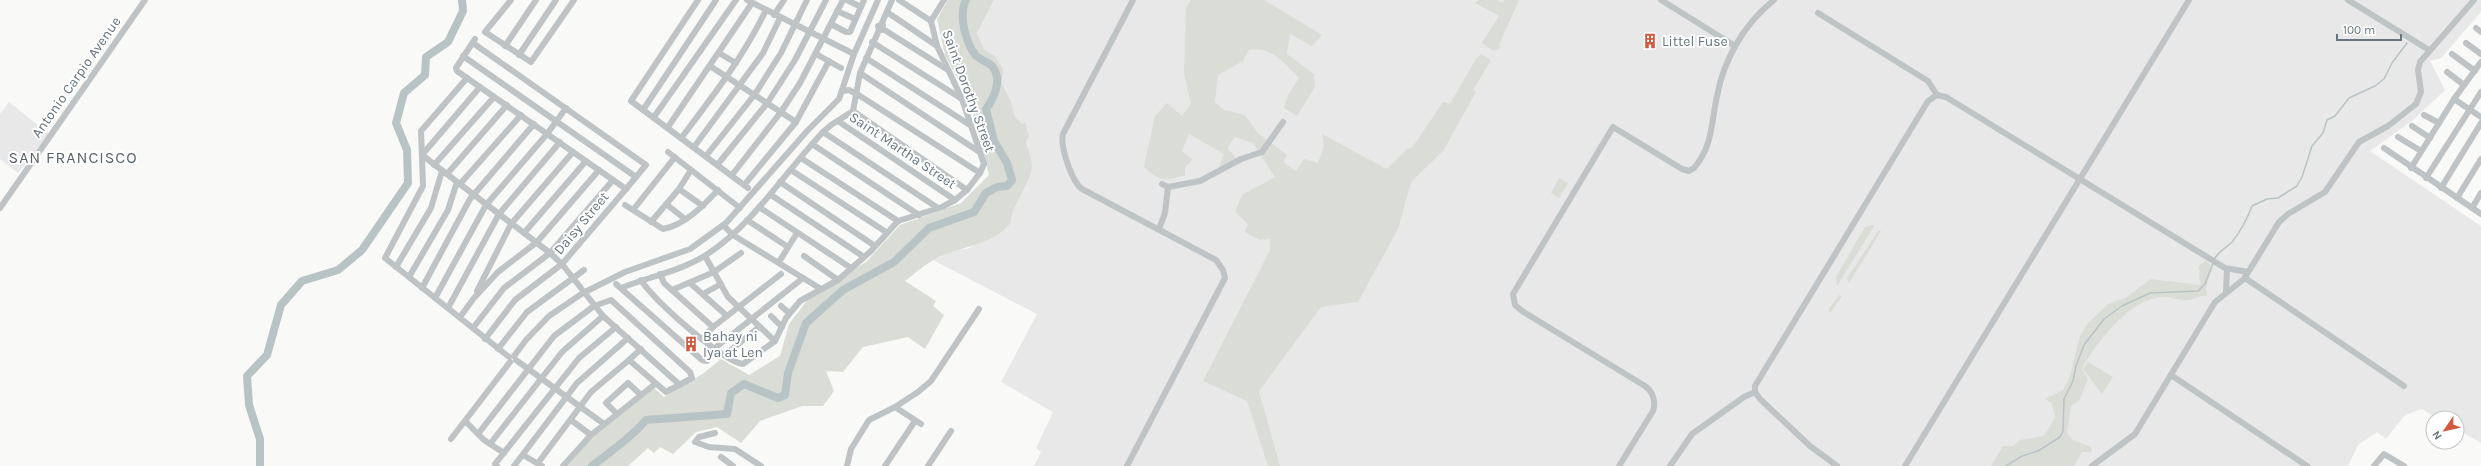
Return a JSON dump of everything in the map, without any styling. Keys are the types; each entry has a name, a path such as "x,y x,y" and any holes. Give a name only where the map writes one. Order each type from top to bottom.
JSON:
{"street":[{"name":"Antonio Carpio Avenue","path":"0,208 145,0"},
{"path":"512,0 485,32 528,62 532,61 574,0"},
{"path":"505,46 536,0"},
{"path":"519,55 556,0"},
{"path":"698,0 632,98 632,102 682,137 746,186 796,122 829,61"},
{"path":"643,110 716,0"},
{"path":"654,117 736,0"},
{"path":"694,147 763,53 784,0"},
{"path":"706,156 754,94 781,53 807,0"},
{"path":"718,164 768,102 795,60 826,0"},
{"path":"732,175 782,112 816,54 843,0"},
{"path":"847,0 861,7"},
{"path":"831,24 849,33 864,0"},
{"path":"451,439 466,422 526,340 549,316 584,293 625,272 690,249 724,226 808,130 839,99 843,91 854,54 878,0"},
{"path":"803,278 715,348 707,361 702,360 619,286 660,274 705,256 733,234 771,195 780,182 823,132 853,111 860,73 872,42 881,28 892,0"},
{"path":"899,0 931,21"},
{"path":"934,0 943,2"},
{"path":"1127,466 1225,278 1223,270 1216,260 1078,185 1073,178 1062,140 1065,131 1133,0"},
{"path":"1661,0 1735,46"},
{"path":"1619,466 1653,411 1654,402 1652,393 1645,386 1522,311 1515,305 1513,294 1613,127 1682,169 1689,170 1695,166 1710,140 1720,82 1735,46 1759,13 1774,0"},
{"path":"1905,466 2189,0"},
{"path":"2348,0 2429,50"},
{"path":"2092,466 2135,434 2215,302 2246,275 2280,220 2325,192 2359,142 2390,125 2416,104 2421,90 2418,68 2429,50 2474,0"},
{"path":"668,127 719,53 749,2 794,24 810,30 823,39 854,54"},
{"name":"Saint Dorothy Street","path":"774,341 789,313 800,301 838,280 864,257 898,221 938,208 954,200 967,190 980,173 984,164 978,151 962,99 937,46 931,21 943,2"},
{"path":"682,137 736,64 766,10"},
{"path":"837,10 855,19"},
{"path":"887,12 937,46"},
{"path":"1818,13 1928,81 1937,95 1946,97 2079,180 2227,269 2246,275 2404,386"},
{"path":"881,28 948,70"},
{"path":"435,298 486,205 547,134 566,108 474,41 456,69 467,78 547,134 560,142 626,189"},
{"path":"872,42 962,99"},
{"path":"2466,43 2481,54"},
{"path":"719,53 736,64"},
{"path":"816,54 841,68"},
{"path":"2452,54 2475,71"},
{"path":"463,56 636,177"},
{"path":"866,58 970,125"},
{"path":"2411,168 2454,99 2481,62"},
{"path":"710,66 768,102 796,122"},
{"path":"2447,72 2464,85"},
{"path":"860,73 978,151"},
{"path":"467,78 421,131 423,186 384,256 422,288 474,328 485,339 567,396 604,424"},
{"path":"422,155 480,87"},
{"path":"843,91 849,90 857,94 980,173"},
{"path":"2426,178 2468,110 2481,92"},
{"path":"1755,392 1756,383 1928,101 1937,95"},
{"path":"434,165 494,97"},
{"path":"2454,99 2468,110 2481,117"},
{"path":"396,267 431,208 445,173 507,106"},
{"name":"Daisy Street","path":"485,339 515,300 562,264 636,177 646,163 566,108"},
{"path":"853,111 967,190"},
{"path":"409,277 448,210 458,183 521,115"},
{"path":"2424,115 2439,123"},
{"name":"Saint Martha Street","path":"838,121 954,200"},
{"path":"1162,184 1168,187 1208,178 1241,159 1262,152 1283,122"},
{"path":"2441,188 2481,123"},
{"path":"422,288 473,194 534,124"},
{"path":"2412,126 2430,138"},
{"path":"823,132 938,208"},
{"path":"2398,137 2421,151"},
{"path":"448,308 499,214 560,142"},
{"path":"812,144 919,215"},
{"path":"2384,148 2411,168 2481,214"},
{"path":"474,298 511,224 573,152"},
{"path":"668,152 740,208"},
{"path":"422,155 550,253 562,264 571,278 603,316 680,385"},
{"path":"634,210 675,157"},
{"path":"801,158 898,221"},
{"path":"2457,198 2481,159"},
{"path":"524,233 586,161"},
{"path":"460,318 474,298 498,272 537,242 599,170"},
{"path":"651,222 679,189 691,170"},
{"path":"791,170 886,232"},
{"path":"474,328 504,288 550,253 613,180"},
{"path":"780,182 875,246"},
{"path":"1159,230 1165,213 1168,187"},
{"path":"679,189 703,206"},
{"path":"625,205 663,229 685,219 703,206 718,190"},
{"path":"2472,208 2481,193"},
{"path":"771,195 864,257"},
{"path":"666,204 685,219"},
{"path":"759,207 851,268"},
{"path":"747,220 788,247"},
{"path":"724,226 733,234 821,289"},
{"path":"779,262 797,233"},
{"path":"672,290 714,272 741,253"},
{"path":"641,280 646,288 715,348 743,364 774,341 728,297 705,256"},
{"path":"804,256 838,280"},
{"path":"2226,292 2227,269"},
{"path":"498,348 527,312 571,278 584,270"},
{"path":"660,274 661,279 672,290 713,326"},
{"path":"703,338 713,326 781,274"},
{"path":"690,283 727,316"},
{"path":"703,294 721,284"},
{"path":"478,434 554,336 594,306 611,300 690,372 692,378 666,392 629,360"},
{"path":"781,306 789,313"},
{"path":"856,466 848,464 851,450 869,420 895,407 918,392 931,381 979,309"},
{"path":"490,444 540,378 562,352 603,316"},
{"path":"771,316 782,327"},
{"path":"725,355 759,326"},
{"path":"497,466 495,464 554,387 579,358 616,327"},
{"path":"514,466 567,396 599,362 628,338"},
{"path":"523,455 540,465 591,392 640,349"},
{"path":"2171,375 2307,466"},
{"path":"617,414 606,403 628,383 641,394"},
{"path":"563,466 591,435 655,384"},
{"path":"1670,466 1692,434 1744,397 1755,392"},
{"path":"1755,392 1808,444 1837,466"},
{"path":"895,407 921,424"},
{"path":"571,420 591,435"},
{"path":"885,466 915,421"},
{"path":"466,422 490,444 504,453"},
{"path":"928,466 951,431"},
{"path":"715,433 699,437 695,442 709,447 735,449 761,466"},
{"path":"2374,466 2384,454 2404,466"},
{"path":"721,457 733,466"}],"shaded area":[{"path":"948,0 994,0 977,33 984,49 995,56 1003,68 1002,84 1011,101 1014,115 1022,124 1025,122 1029,136 1026,142 1031,157 1032,166 1028,181 1013,211 1011,222 1004,230 986,241 935,259 905,281 936,301 933,306 944,315 925,349 908,337 863,347 843,372 826,371 834,391 823,406 802,406 760,421 741,443 717,427 696,432 673,454 660,447 654,453 648,448 628,466 567,466 593,436 654,388 664,397 704,373 721,359 749,375 780,356 789,324 812,294 866,262 900,225 961,203 989,175 970,102 945,55 937,19"},
{"path":"994,0 2481,0 2481,12 2441,58 2430,61 2445,90 2412,121 2370,151 2481,226 2481,443 2465,434 2465,410 2425,411 2422,409 2405,415 2386,439 2377,432 2358,445 2348,466 1034,466 1041,452 1036,448 1053,412 1001,382 1037,314 933,260 952,251 970,248 1010,216 1032,164 1026,142 1029,136 1025,123 1022,124 1014,115 1011,101 1002,84 1003,68 995,56 984,49 977,33"},
{"path":"1191,0 1264,0 1322,35 1312,46 1290,34 1287,54 1314,74 1315,87 1297,116 1284,108 1288,95 1299,78 1282,61 1271,53 1249,50 1243,61 1218,75 1215,102 1224,110 1245,115 1258,133 1287,155 1283,162 1296,171 1304,159 1318,163 1324,146 1322,134 1387,169 1407,149 1412,148 1443,102 1450,104 1476,59 1481,54 1491,60 1473,90 1476,92 1443,151 1411,182 1398,229 1358,302 1321,307 1259,391 1280,466 1268,466 1247,401 1203,381 1270,250 1270,239 1260,240 1245,232 1248,224 1235,212 1242,195 1275,177 1253,143 1235,137 1227,148 1236,158 1222,168 1219,167 1224,154 1189,134 1182,151 1193,160 1185,167 1185,175 1172,179 1163,179 1158,178 1144,167 1155,116 1167,103 1182,116 1191,104 1184,73 1186,8"},
{"path":"1479,0 1496,0 1502,3 1505,0 1519,0 1499,45 1500,48 1494,51 1482,43 1499,16 1475,3"},
{"path":"9,102 49,134 18,173 0,159 0,114"},
{"path":"1559,178 1568,183 1559,198 1551,193"},
{"path":"1874,226 1837,286 1836,277 1865,227"},
{"path":"1879,230 1881,231 1849,283 1847,278"},
{"path":"2205,261 2213,266 2206,287 2207,296 2190,300 2162,297 2150,299 2139,305 2117,322 2099,343 2085,363 2082,369 2088,379 2079,401 2071,406 2067,433 2073,440 2091,447 2092,452 2082,452 2074,466 1991,466 2003,446 2013,446 2020,440 2044,436 2055,418 2052,403 2045,399 2063,390 2069,379 2080,336 2088,323 2108,304 2125,298 2151,279 2200,285 2199,266"},
{"path":"1839,295 1842,296 1830,313 1829,309"},
{"path":"2088,362 2113,377 2102,394 2083,369"}],"waterway":[{"path":"260,466 260,439 249,405 247,376 267,355 281,305 302,281 338,270 362,250 408,183 407,150 396,123 404,93 425,75 426,57 448,42 463,11 462,0"},
{"path":"592,466 628,438 646,420 727,414 731,393 744,384 778,398 785,395 788,373 806,323 843,290 894,262 929,228 974,212 986,193 997,187 1007,186 1012,180 1007,163 994,141 986,109 994,94 997,77 992,66 976,56 972,51 966,37 963,21 966,0"},
{"path":"2214,260 2217,255 2235,238 2244,225 2252,206 2267,199 2278,198 2297,186 2302,177 2312,146 2323,133 2327,120 2335,116 2349,98 2375,86 2384,79 2392,63 2407,43"},
{"path":"2006,466 2022,456 2038,451 2060,437 2063,431 2064,399 2073,381 2076,366 2084,345 2104,319 2122,306 2150,293 2198,291 2205,284 2213,263"}],"place":[{"name":"Littel Fuse","path":"1650,41"},
{"name":"Bahay ni Iya at Len","path":"691,344"}],"district":[{"name":"SAN FRANCISCO","path":"73,157"}]}
